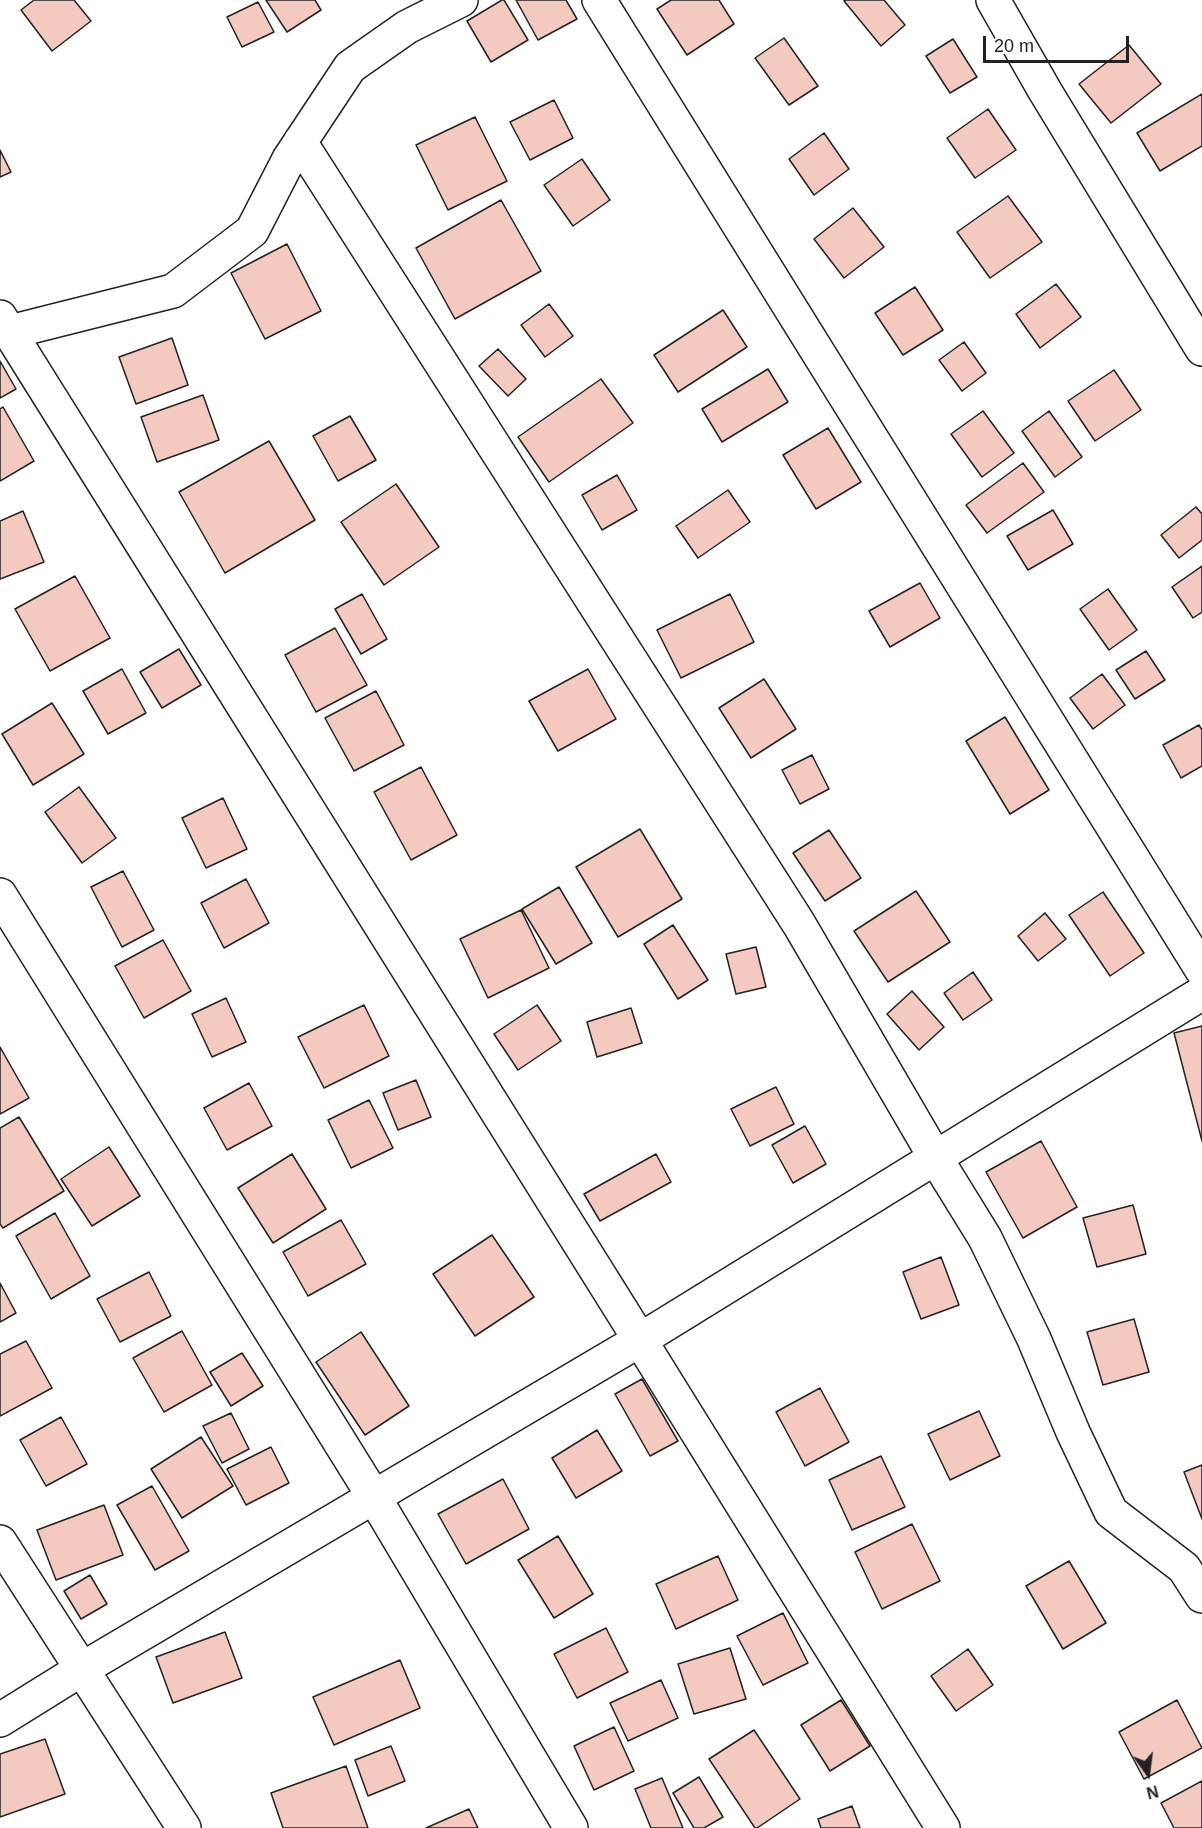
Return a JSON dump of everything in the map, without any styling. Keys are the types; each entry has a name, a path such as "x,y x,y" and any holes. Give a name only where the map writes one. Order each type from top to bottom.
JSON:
{"street":[{"path":"461,0 407,27 350,67 289,159 252,231 173,291 5,324 943,1828"},
{"path":"599,0 1202,970"},
{"path":"993,0 1202,349"},
{"path":"300,142 799,924 985,1238 1034,1339 1073,1432 1111,1512 1184,1568 1202,1596"},
{"path":"0,895 374,1497 571,1828"},
{"path":"0,1720 82,1669 640,1340 1202,993"},
{"path":"0,1542 184,1828"}],"building":[{"path":"34,0 74,0 91,21 52,51 21,10"},
{"path":"266,0 315,0 321,10 287,32"},
{"path":"502,0 528,40 491,62 467,21"},
{"path":"516,0 566,0 577,19 538,40"},
{"path":"671,0 719,0 734,24 687,55 657,9"},
{"path":"884,0 905,25 881,46 844,1"},
{"path":"258,2 274,32 242,47 227,17"},
{"path":"784,38 818,86 789,105 755,58"},
{"path":"953,39 977,77 950,93 926,56"},
{"path":"1129,45 1161,84 1111,123 1079,84"},
{"path":"1202,94 1202,146 1160,171 1137,133"},
{"path":"554,100 573,138 530,160 510,122"},
{"path":"988,109 1016,150 975,178 947,138"},
{"path":"475,117 507,181 448,210 416,145"},
{"path":"824,133 849,169 814,195 789,159"},
{"path":"0,150 11,172 0,177"},
{"path":"582,159 610,200 573,226 544,185"},
{"path":"1008,196 1042,242 990,278 957,232"},
{"path":"501,200 541,271 455,319 416,248"},
{"path":"853,208 884,247 844,278 814,239"},
{"path":"287,244 321,311 265,339 231,273"},
{"path":"1056,284 1081,317 1040,348 1016,314"},
{"path":"915,287 943,330 903,355 875,313"},
{"path":"549,304 573,336 545,357 521,325"},
{"path":"723,310 747,347 678,392 654,355"},
{"path":"172,338 188,385 136,404 119,357"},
{"path":"964,342 986,373 962,391 939,360"},
{"path":"498,349 526,379 508,396 479,366"},
{"path":"0,361 16,389 0,398"},
{"path":"768,369 788,402 722,442 702,409"},
{"path":"1114,370 1141,410 1095,441 1068,401"},
{"path":"601,379 633,423 549,482 518,437"},
{"path":"203,395 219,440 157,462 141,417"},
{"path":"3,407 34,461 0,481 0,409"},
{"path":"983,411 1014,453 982,477 951,434"},
{"path":"1049,411 1082,457 1055,477 1022,431"},
{"path":"350,416 376,460 338,481 313,436"},
{"path":"828,428 861,482 816,509 783,455"},
{"path":"269,441 315,520 225,573 179,492"},
{"path":"1023,463 1044,492 987,533 966,505"},
{"path":"617,475 637,510 602,530 582,495"},
{"path":"396,484 439,547 384,585 341,522"},
{"path":"728,490 750,522 698,558 676,526"},
{"path":"1196,507 1202,514 1202,540 1179,558 1161,535"},
{"path":"1053,510 1073,544 1028,570 1007,536"},
{"path":"23,511 44,562 0,579 0,521"},
{"path":"1202,566 1202,612 1193,618 1172,587"},
{"path":"75,576 110,638 50,671 15,609"},
{"path":"920,583 940,618 890,647 869,611"},
{"path":"1108,589 1137,630 1109,650 1080,609"},
{"path":"362,594 387,639 361,654 335,609"},
{"path":"730,594 754,642 681,678 657,630"},
{"path":"335,628 367,685 316,712 285,655"},
{"path":"179,649 201,685 162,708 140,672"},
{"path":"1146,651 1165,680 1135,699 1116,670"},
{"path":"122,669 146,713 108,734 83,691"},
{"path":"588,669 616,719 558,751 529,701"},
{"path":"1102,674 1125,705 1093,729 1070,698"},
{"path":"764,679 796,729 751,758 719,708"},
{"path":"376,691 404,745 354,771 325,718"},
{"path":"52,703 84,754 33,785 2,734"},
{"path":"1005,717 1049,790 1010,814 966,741"},
{"path":"1199,725 1202,730 1202,766 1181,778 1163,745"},
{"path":"812,755 829,789 800,804 782,770"},
{"path":"421,767 457,835 411,860 374,792"},
{"path":"79,787 116,838 82,863 45,812"},
{"path":"223,798 247,849 206,868 182,818"},
{"path":"640,829 682,899 618,937 576,867"},
{"path":"829,830 861,878 825,901 793,853"},
{"path":"123,871 154,930 122,947 91,887"},
{"path":"246,879 269,923 224,948 201,903"},
{"path":"559,887 592,943 556,964 522,909"},
{"path":"916,891 950,942 888,982 854,931"},
{"path":"1103,892 1144,953 1110,976 1069,915"},
{"path":"521,910 549,968 488,998 460,939"},
{"path":"1045,913 1066,939 1038,961 1018,936"},
{"path":"673,925 708,980 678,999 644,944"},
{"path":"163,940 191,991 144,1018 115,966"},
{"path":"756,947 766,987 736,994 726,954"},
{"path":"973,972 992,1000 963,1020 944,993"},
{"path":"912,991 944,1027 919,1050 887,1014"},
{"path":"226,998 246,1042 212,1057 192,1014"},
{"path":"364,1005 389,1056 324,1088 298,1037"},
{"path":"537,1005 561,1041 518,1070 494,1034"},
{"path":"631,1008 642,1043 597,1057 587,1022"},
{"path":"1202,1026 1202,1141 1174,1033"},
{"path":"0,1047 29,1098 0,1114"},
{"path":"416,1080 431,1117 398,1130 383,1093"},
{"path":"249,1083 272,1126 227,1150 204,1108"},
{"path":"776,1087 794,1124 750,1146 731,1109"},
{"path":"369,1100 393,1148 351,1168 328,1120"},
{"path":"19,1117 64,1191 3,1228 0,1224 0,1128"},
{"path":"805,1126 826,1164 793,1183 772,1145"},
{"path":"1041,1141 1077,1207 1023,1238 986,1172"},
{"path":"109,1147 140,1196 92,1226 61,1179"},
{"path":"292,1154 326,1209 273,1243 238,1188"},
{"path":"656,1154 671,1182 600,1221 584,1194"},
{"path":"1133,1205 1146,1254 1097,1267 1083,1218"},
{"path":"55,1213 90,1276 51,1299 16,1236"},
{"path":"341,1220 366,1264 308,1296 283,1252"},
{"path":"492,1235 534,1297 475,1336 433,1274"},
{"path":"941,1257 959,1305 921,1319 903,1272"},
{"path":"149,1272 171,1316 120,1342 97,1299"},
{"path":"0,1283 16,1313 0,1322"},
{"path":"1134,1319 1149,1372 1103,1385 1087,1332"},
{"path":"182,1331 212,1385 164,1412 133,1358"},
{"path":"361,1332 409,1406 365,1435 316,1362"},
{"path":"26,1341 52,1388 0,1416 0,1354"},
{"path":"242,1353 263,1386 231,1406 210,1372"},
{"path":"642,1379 678,1441 650,1456 615,1394"},
{"path":"820,1388 849,1442 805,1466 776,1412"},
{"path":"979,1411 1000,1456 950,1480 928,1434"},
{"path":"231,1413 249,1449 222,1463 203,1426"},
{"path":"61,1417 87,1464 46,1486 20,1440"},
{"path":"597,1430 622,1471 576,1498 552,1458"},
{"path":"201,1437 233,1486 182,1518 151,1469"},
{"path":"271,1447 289,1483 246,1505 227,1469"},
{"path":"881,1456 905,1507 852,1530 829,1480"},
{"path":"1202,1465 1202,1519 1184,1472"},
{"path":"503,1479 529,1529 466,1564 438,1514"},
{"path":"152,1486 189,1551 155,1570 117,1505"},
{"path":"104,1505 123,1555 56,1580 37,1530"},
{"path":"912,1524 940,1581 882,1609 855,1552"},
{"path":"558,1536 593,1594 554,1618 518,1560"},
{"path":"718,1556 738,1600 676,1629 656,1584"},
{"path":"1069,1561 1106,1623 1063,1649 1026,1586"},
{"path":"90,1575 107,1604 81,1619 64,1591"},
{"path":"783,1613 808,1663 763,1685 737,1636"},
{"path":"606,1628 628,1672 577,1698 554,1654"},
{"path":"225,1632 242,1678 173,1703 156,1657"},
{"path":"730,1648 746,1699 694,1714 678,1664"},
{"path":"968,1649 993,1685 956,1711 931,1676"},
{"path":"400,1660 420,1708 334,1745 313,1697"},
{"path":"661,1680 678,1718 628,1741 610,1703"},
{"path":"841,1700 870,1746 830,1771 801,1725"},
{"path":"1177,1700 1202,1748 1144,1779 1119,1732"},
{"path":"614,1727 634,1771 594,1790 574,1746"},
{"path":"754,1730 800,1799 757,1828 709,1759"},
{"path":"45,1739 65,1794 0,1817 0,1754"},
{"path":"391,1746 405,1781 368,1796 355,1760"},
{"path":"346,1766 368,1828 283,1828 271,1793"},
{"path":"699,1777 723,1817 704,1828 694,1828 673,1793"},
{"path":"662,1778 683,1828 651,1828 635,1789"},
{"path":"1202,1781 1202,1828 1174,1828 1161,1803"},
{"path":"852,1806 860,1828 821,1828 818,1819"},
{"path":"469,1809 478,1828 426,1828"}]}
